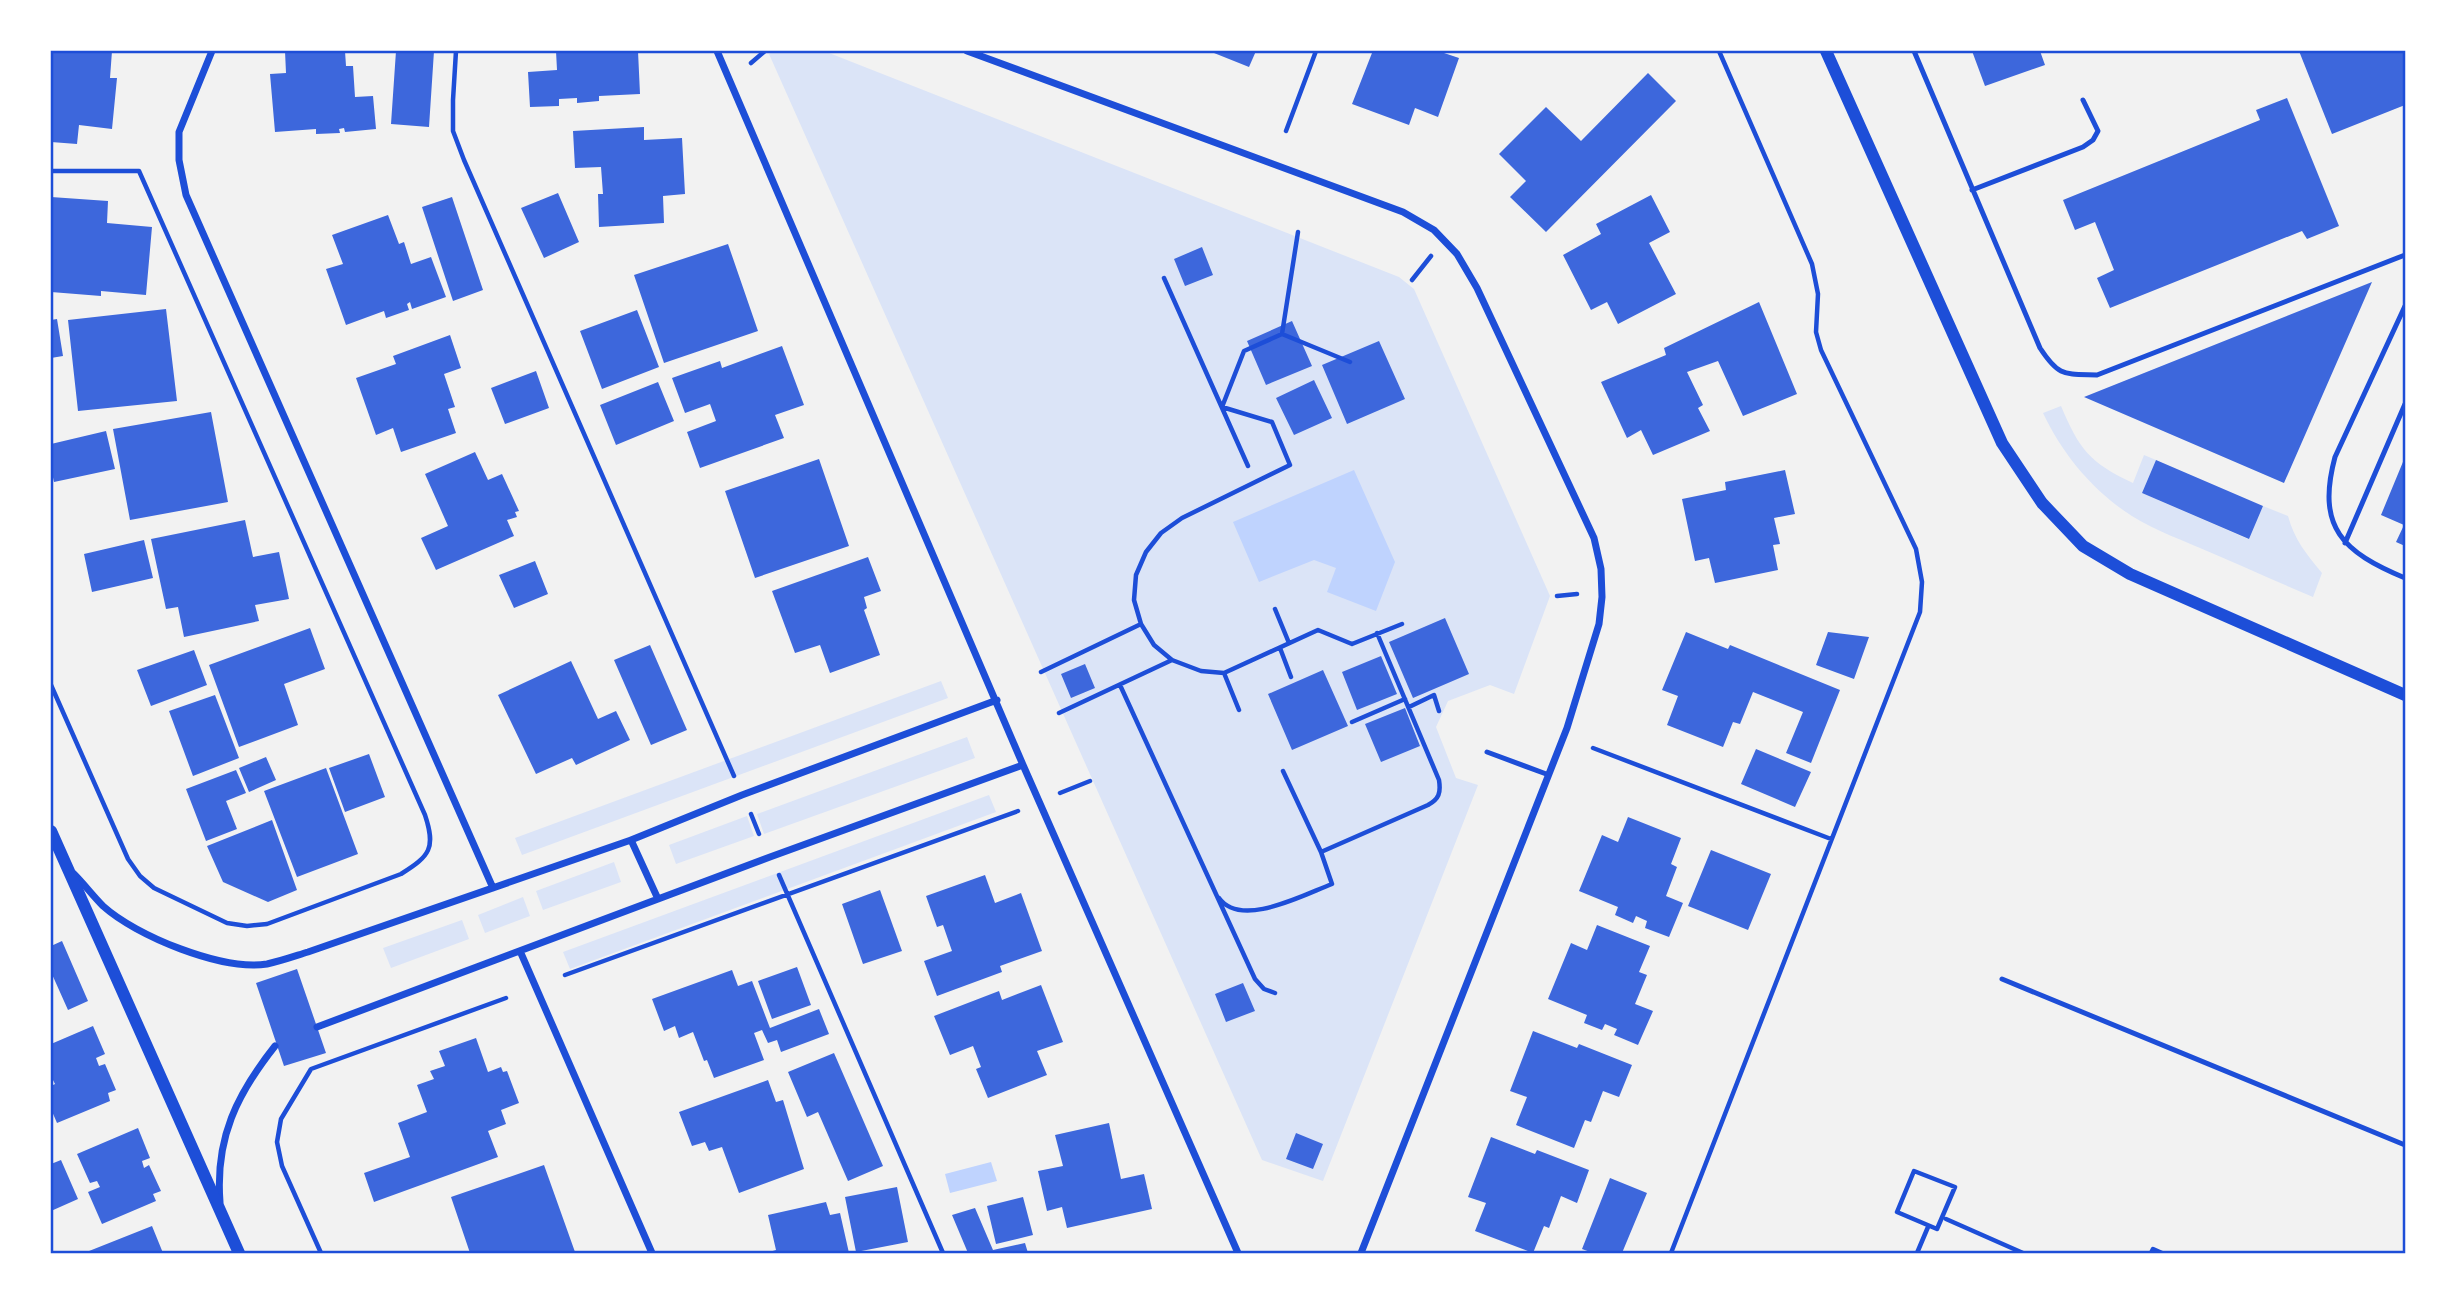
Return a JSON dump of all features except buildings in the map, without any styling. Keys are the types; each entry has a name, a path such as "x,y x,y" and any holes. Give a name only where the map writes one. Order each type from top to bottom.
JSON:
{"street":[{"path":"212,51 179,132 179,160 186,195 493,888"},
{"path":"716,51 1023,765 1238,1253"},
{"path":"967,51 1403,212 1434,230 1457,254 1477,288 1594,538 1601,569 1599,624 1567,728 1362,1253"},
{"path":"1826,51 2002,443 2042,503 2083,546 2130,574 2405,695"},
{"path":"66,865 104,907 127,922 207,959 236,964 265,964 308,952 631,840 742,795 997,700"},
{"path":"317,1027 1023,765"},
{"path":"51,831 239,1253"},
{"path":"631,840 658,899"},
{"path":"520,951 652,1253"},
{"path":"220,1210 218,1182 225,1132 253,1074 275,1046"}],"lane":[{"path":"1914,51 2040,348 2053,368 2071,374 2097,375 2405,255"},
{"path":"1972,190 2083,147 2093,140 2098,131 2083,100"},
{"path":"2405,306 2340,446 2329,481 2330,506 2338,533 2345,543 2374,565 2405,578"},
{"path":"2345,543 2405,404"},
{"path":"1487,752 1549,775"},
{"path":"2002,979 2405,1145"}],"path":[{"path":"456,51 453,131 464,160 734,776"},
{"path":"751,63 765,51"},
{"path":"1286,131 1316,51"},
{"path":"1671,1253 1920,612 1922,582 1916,549 1821,350 1816,332 1818,294 1812,264 1719,51"},
{"path":"51,172 139,171 425,815 430,830 427,855 401,874 267,924 247,926 228,923 154,888 140,876 128,859 51,685"},
{"path":"1282,334 1298,232"},
{"path":"1412,280 1444,241"},
{"path":"1164,278 1248,466"},
{"path":"1222,407 1244,351 1282,334 1350,362"},
{"path":"1222,407 1272,422 1290,465 1182,518 1161,533 1146,552 1136,575 1134,600 1141,624 1154,645 1172,660 1201,671 1224,673 1318,630 1352,644 1402,624"},
{"path":"1557,596 1577,594"},
{"path":"1275,609 1289,643"},
{"path":"1041,672 1141,624"},
{"path":"1321,852 1436,800 1440,792 1439,780 1377,633"},
{"path":"1280,648 1292,677"},
{"path":"1059,713 1172,660"},
{"path":"1224,673 1239,710"},
{"path":"1121,685 1255,979 1264,989 1275,993"},
{"path":"1409,707 1434,695 1439,711"},
{"path":"1352,722 1405,699"},
{"path":"1594,748 1832,839"},
{"path":"1213,888 1222,902 1241,910 1261,911 1332,884 1321,852 1283,771"},
{"path":"1060,793 1090,781"},
{"path":"565,975 1018,811"},
{"path":"751,814 759,834"},
{"path":"778,873 943,1253"},
{"path":"321,1253 282,1166 277,1142 281,1119 312,1069 506,998"},
{"path":"1914,1171 1955,1187 1937,1228 1897,1212 1914,1171"},
{"path":"1946,1219 2023,1253"},
{"path":"1917,1253 1928,1227"},
{"path":"2151,1253 2153,1249 2162,1253"}],"shaded area":[{"path":"774,51 824,51 1399,277 1414,289 1550,596 1514,694 1490,685 1448,701 1436,727 1456,778 1478,785 1323,1181 1262,1160 769,54"},
{"path":"2061,406 2080,444 2096,461 2118,476 2133,483 2144,455 2156,460 2142,493 2248,539 2263,506 2288,516 2297,539 2322,573 2313,597 2141,522 2123,510 2098,490 2058,441 2043,413"},
{"path":"941,681 948,698 522,855 515,838"},
{"path":"967,737 975,758 764,834 757,814"},
{"path":"989,795 996,812 570,969 563,952"},
{"path":"747,816 754,836 676,864 669,845"},
{"path":"614,862 621,882 543,910 536,891"},
{"path":"523,897 530,916 485,933 478,915"},
{"path":"462,920 469,939 391,968 383,948"}],"water":[{"path":"1354,470 1395,562 1376,611 1327,592 1336,568 1314,560 1259,582 1233,522"},
{"path":"991,1162 997,1181 950,1193 945,1174"}]}
